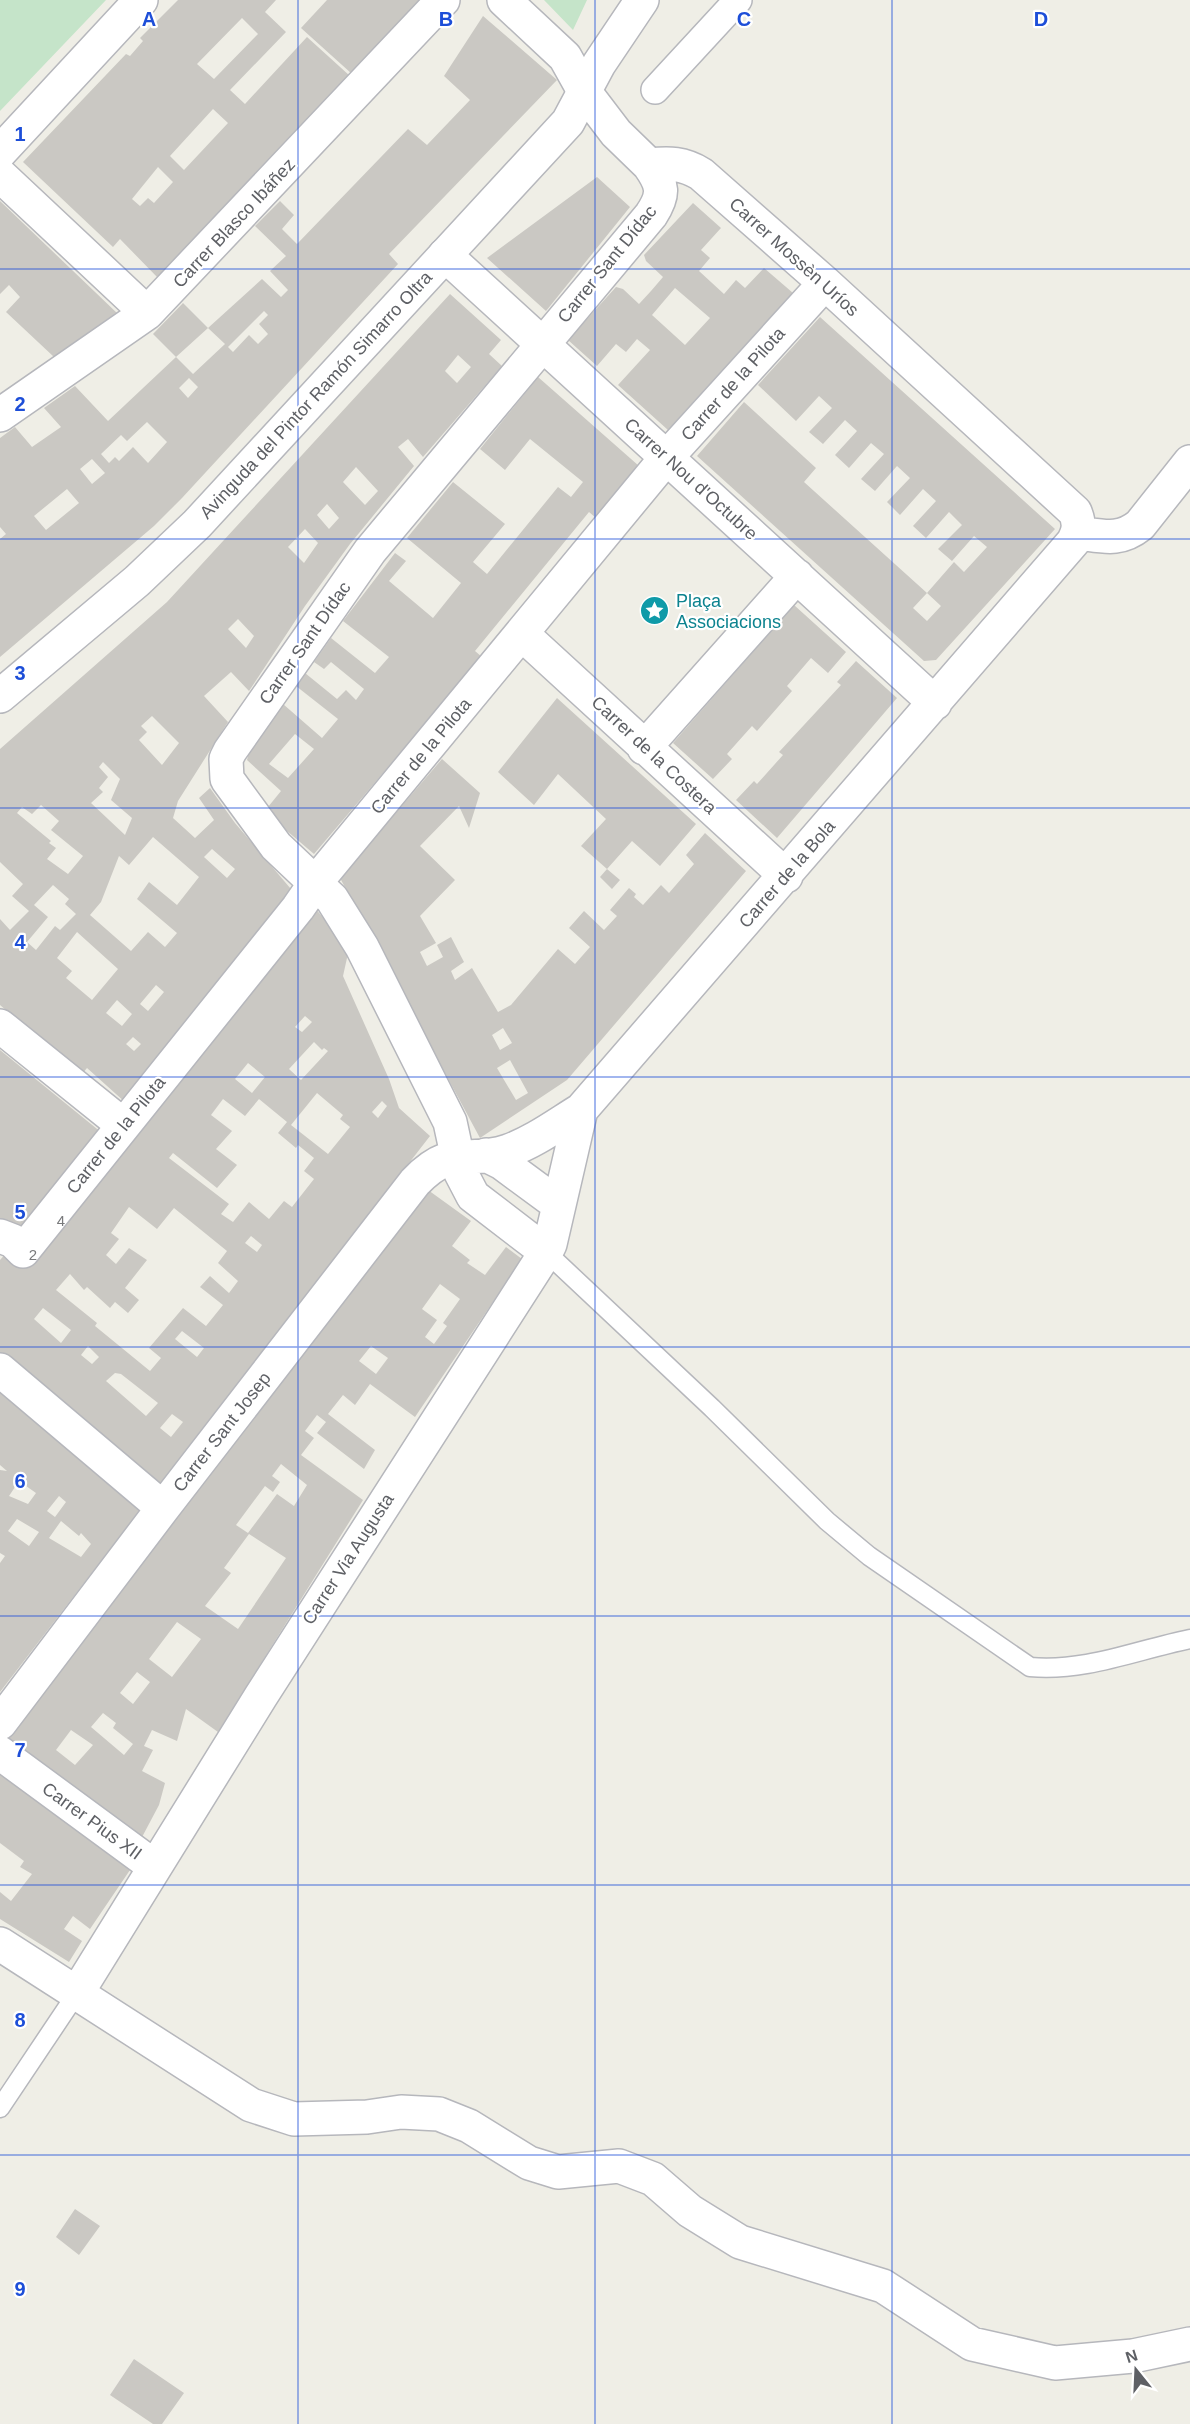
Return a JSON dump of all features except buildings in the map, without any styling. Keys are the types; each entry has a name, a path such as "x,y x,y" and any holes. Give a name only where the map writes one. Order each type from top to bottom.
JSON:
{"street":[{"name":"Carrer Blasco Ibáñez","path":"0,415 147,313 443,0"},
{"path":"504,0 565,57 591,77 616,133 649,165"},
{"name":"Avinguda del Pintor Ramón Simarro Oltra","path":"0,696 137,580 197,524 568,122 591,77 621,0"},
{"name":"Avinguda del Pintor Ramón Simarro Oltra","path":"591,77 642,0"},
{"path":"655,90 738,0"},
{"path":"0,152 136,4"},
{"name":"Carrer Mossèn Uríos","path":"649,165 676,162 701,174 825,283 1075,512 1079,525 1078,533"},
{"name":"Carrer Sant Dídac","path":"546,1252 473,1196 466,1185 471,1156 450,1122 362,947 332,899 276,846 227,778 226,759 370,551 657,206 661,189 649,165"},
{"path":"0,175 147,313"},
{"name":"Carrer Nou d'Octubre","path":"445,255 935,703"},
{"name":"Carrer de la Pilota","path":"15,1239 123,1125 298,908 316,882 667,457 825,283"},
{"path":"1078,533 1120,537 1130,533 1140,525 1190,462"},
{"name":"Carrer de la Bola","path":"471,1156 508,1151 530,1141 581,1110 786,876 1073,542 1078,533"},
{"path":"644,748 797,576"},
{"name":"Carrer de la Costera","path":"522,634 786,876"},
{"path":"0,1026 123,1125"},
{"name":"Carrer Via Augusta","path":"77,1993 261,1696 546,1252 581,1110"},
{"path":"471,1156 502,1163 559,1205"},
{"name":"Carrer Sant Josep","path":"0,1723 163,1508 416,1182 428,1169 471,1156"},
{"path":"0,1370 163,1508"},
{"name":"Carrer Pius XII","path":"0,1753 155,1867"},
{"path":"0,1944 210,2079 266,2111 294,2119 367,2117 401,2112 439,2114 469,2126 529,2163 558,2172 619,2166 653,2180 690,2211 740,2242 883,2286 972,2344 1056,2363 1133,2356 1190,2344"}],"lane":[{"path":"546,1252 712,1408 827,1521 869,1556 1030,1667 1052,1669 1083,1666 1190,1639"},
{"path":"0,2108 77,1993"}],"green space":[{"path":"0,0 106,0 0,111"},
{"path":"544,0 587,0 573,30"}],"place":[{"name":"Plaça Associacions","path":"655,611"}]}
